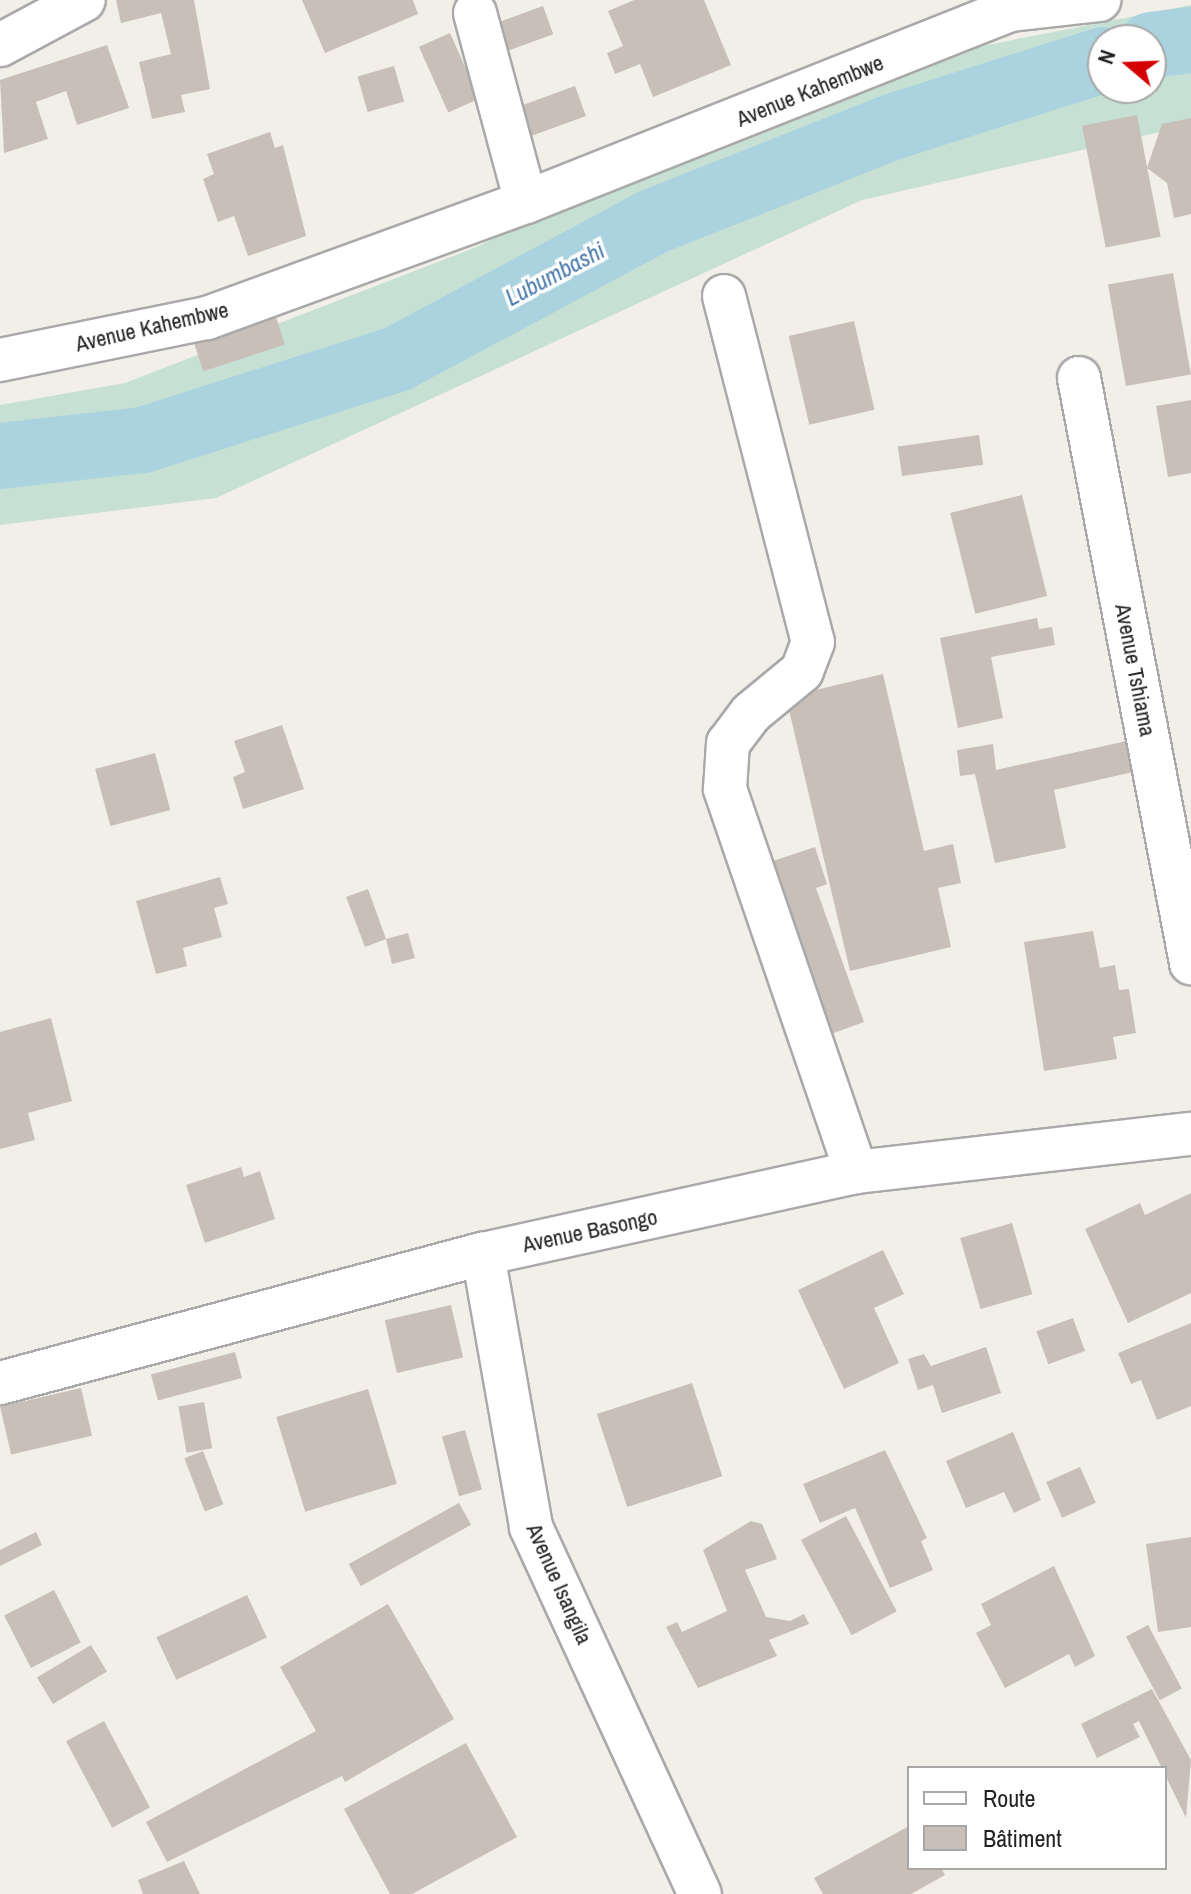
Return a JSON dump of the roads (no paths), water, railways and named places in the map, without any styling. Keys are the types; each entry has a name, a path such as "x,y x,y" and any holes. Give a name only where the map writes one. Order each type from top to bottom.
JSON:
{"street":[{"path":"0,45 84,0"},
{"name":"Avenue Kahembwe","path":"0,360 207,318 526,202 1010,5 1099,0"},
{"path":"475,13 526,202"},
{"path":"724,296 813,642 802,671 751,713 728,743 725,789 856,1172"},
{"name":"Avenue Tshiama","path":"1079,378 1191,963"},
{"name":"Avenue Basongo","path":"0,1383 483,1254 856,1172 1191,1134"},
{"name":"Avenue Isangila","path":"483,1254 531,1527 700,1894"}],"waterway":[{"name":"Lubumbashi","path":"1167,43 1191,40"},
{"name":"Lubumbashi","path":"0,456 143,440 397,359 652,222 895,126 1087,65"}]}
